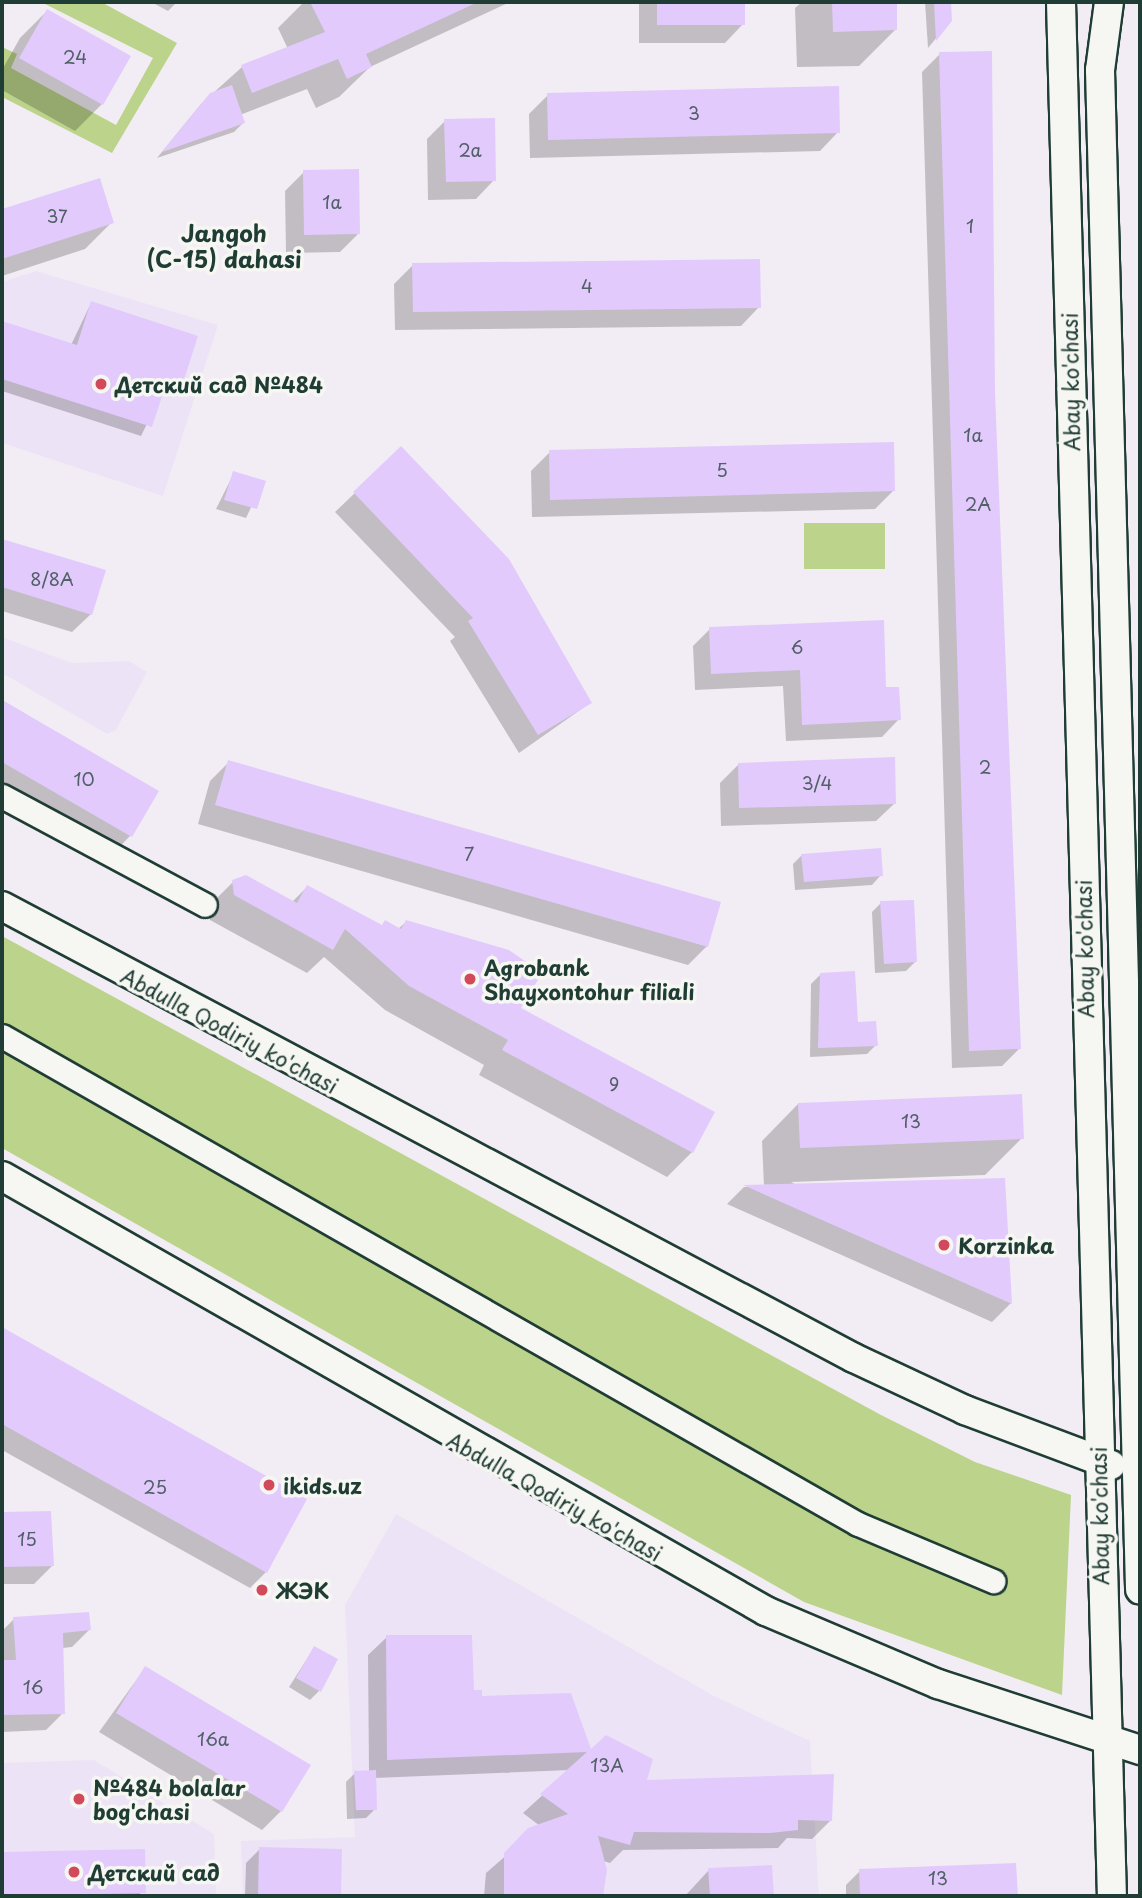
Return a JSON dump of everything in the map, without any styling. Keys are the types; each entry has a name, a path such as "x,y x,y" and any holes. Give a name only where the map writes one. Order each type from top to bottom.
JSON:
{"main road":[{"name":"Abay ko'chasi","path":"1061,2 1097,1460 1112,1896"},
{"name":"Abay ko'chasi","path":"1109,2 1100,70 1140,1589"},
{"path":"1072,461 1109,456"},
{"name":"Abdulla Qodiriy ko'chasi","path":"2,906 854,1358 965,1410 1138,1474"},
{"name":"Abdulla Qodiriy ko'chasi","path":"2,1177 702,1579 886,1664 1140,1750"}],"street":[{"path":"2,796 205,905"},
{"path":"2,1036 858,1524 993,1581"}],"shaded area":[{"name":"Детский сад №484","path":"36,271 218,325 163,496 2,443 2,282"},
{"path":"2,637 72,663 129,661 147,672 116,730 107,734 2,673"},
{"path":"396,1514 714,1696 810,1741 819,1896 243,1896 241,1841 355,1837 345,1605"},
{"name":"№484 bolalar bog'chasi","path":"94,1760 214,1834 216,1896 2,1896 2,1763"}],"green space":[{"path":"41,2 101,2 177,43 112,153 2,97 2,47 17,54 11,68 116,125 153,58"},
{"path":"804,523 885,523 885,569 804,569"},
{"path":"2,936 881,1415 975,1462 1071,1495 1062,1695 804,1602 2,1148"}],"building":[{"path":"310,2 478,2 366,54 372,67 347,79 338,59 252,93 241,65 325,32"},
{"path":"657,2 745,2 745,25 657,25"},
{"path":"832,2 897,2 897,30 833,32"},
{"path":"934,2 951,2 952,21 936,41"},
{"path":"47,9 131,56 103,105 19,58"},
{"path":"992,51 995,392 1021,1049 969,1051 939,52"},
{"path":"232,85 245,123 162,152 210,93"},
{"path":"839,86 840,133 548,140 547,93"},
{"path":"495,118 496,181 446,182 444,119"},
{"path":"359,169 360,234 304,235 303,170"},
{"path":"100,178 114,223 2,259 2,209"},
{"path":"760,259 761,308 413,312 412,263"},
{"path":"91,301 198,336 182,386 167,381 152,427 2,379 2,321 77,345"},
{"path":"894,442 895,491 550,500 549,450"},
{"path":"401,446 509,559 592,703 538,735 468,621 473,618 353,492"},
{"path":"233,471 266,481 257,509 224,500"},
{"path":"2,539 106,570 92,615 2,587"},
{"path":"884,620 886,687 899,687 901,720 802,725 800,670 711,674 709,627"},
{"path":"2,700 159,791 132,837 2,762"},
{"path":"895,757 896,804 739,808 738,763"},
{"path":"228,760 721,902 708,947 215,805"},
{"path":"881,848 883,876 804,882 801,854"},
{"path":"246,875 297,903 307,885 382,925 385,920 401,929 406,920 509,950 542,973 521,1008 715,1112 693,1153 502,1050 508,1040 409,986 345,929 333,950 234,895 232,880"},
{"path":"914,900 917,962 884,964 880,901"},
{"path":"855,971 858,1022 876,1021 878,1046 818,1048 820,973"},
{"path":"1022,1094 1024,1139 800,1148 798,1103"},
{"name":"Korzinka","path":"1005,1178 1012,1304 743,1185"},
{"path":"2,1327 307,1499 267,1573 2,1424"},
{"path":"51,1511 54,1566 2,1567 2,1512"},
{"path":"89,1612 91,1630 63,1633 65,1714 2,1715 2,1660 16,1660 13,1617"},
{"path":"386,1635 472,1635 474,1690 482,1690 482,1696 571,1693 591,1749 606,1735 653,1759 647,1780 834,1774 832,1821 798,1820 798,1830 770,1833 634,1832 630,1845 598,1836 607,1870 603,1896 504,1896 504,1853 528,1828 568,1814 540,1794 587,1752 387,1760"},
{"path":"314,1646 338,1659 321,1692 296,1678"},
{"path":"145,1666 311,1765 282,1812 116,1713"},
{"path":"376,1770 377,1810 356,1810 354,1771"},
{"path":"259,1847 342,1849 341,1896 258,1896"},
{"name":"Детский сад","path":"145,1849 146,1893 2,1896 2,1852"},
{"path":"1016,1863 1018,1896 860,1896 859,1869"},
{"path":"772,1865 774,1896 710,1896 708,1868"}],"place":[{"name":"Детский сад №484","path":"101,384"},
{"name":"Agrobank Shayxontohur filiali","path":"470,979"},
{"name":"Korzinka","path":"944,1245"},
{"name":"ikids.uz","path":"269,1485"},
{"name":"ЖЭК","path":"262,1590"},
{"name":"№484 bolalar bog'chasi","path":"79,1799"},
{"name":"Детский сад","path":"74,1872"}],"district":[{"name":"Jangoh (C-15) dahasi","path":"224,246"}]}
